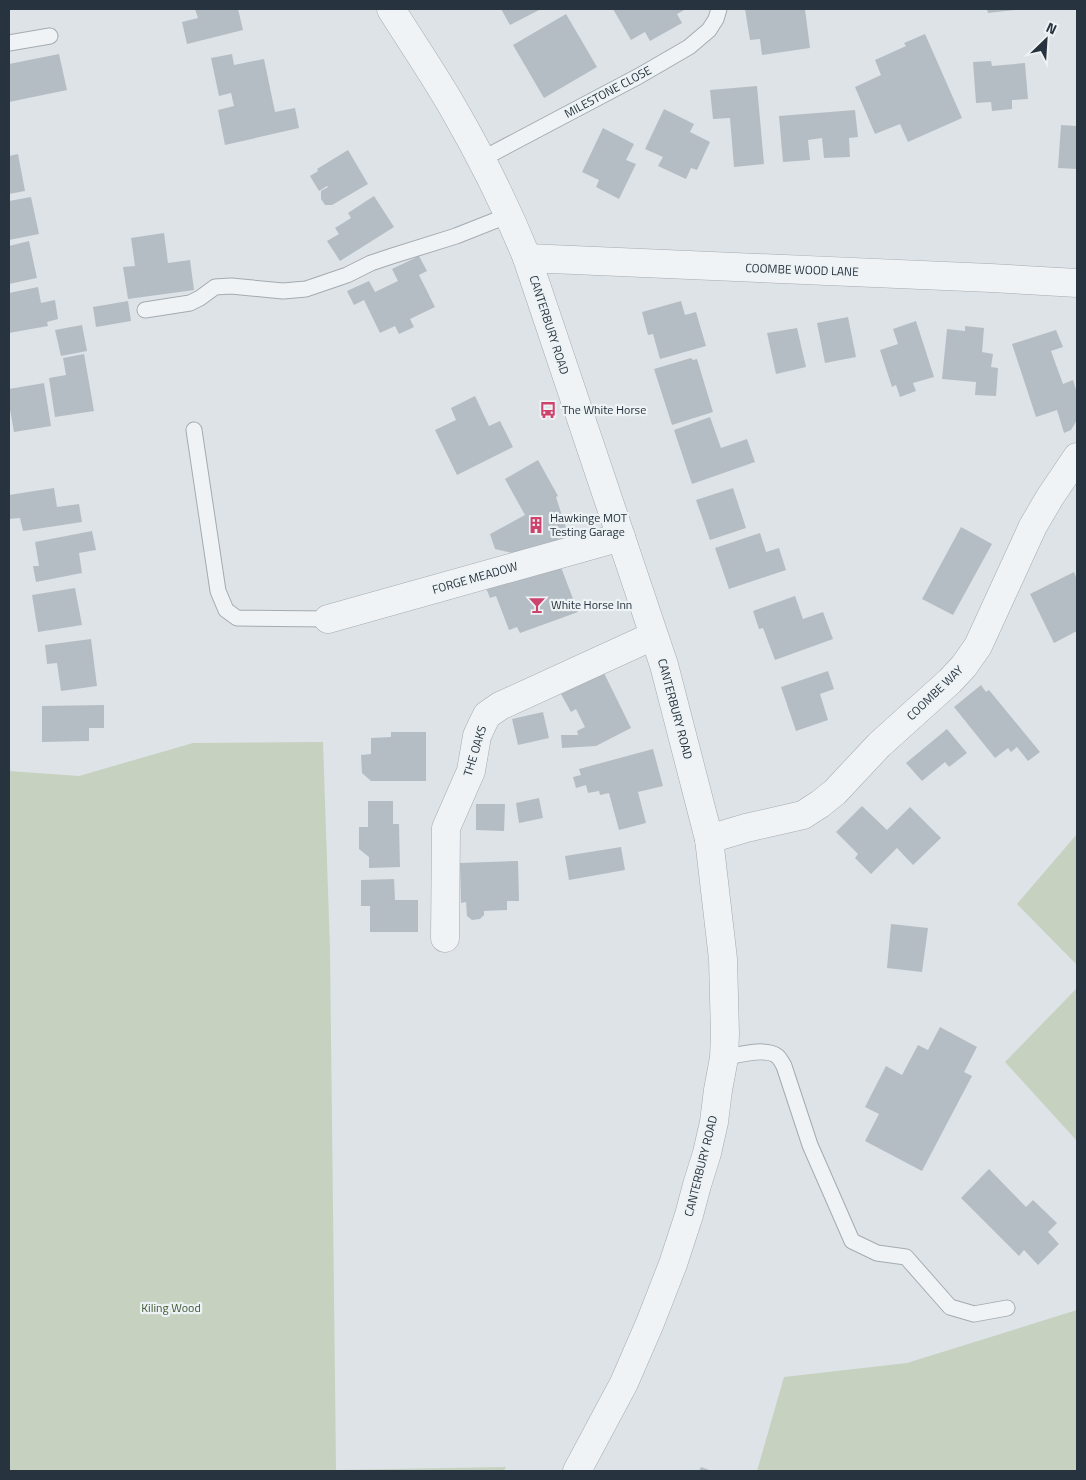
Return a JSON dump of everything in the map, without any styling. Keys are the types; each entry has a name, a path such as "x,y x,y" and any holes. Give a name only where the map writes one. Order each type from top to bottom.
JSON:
{"street":[{"name":"CANTERBURY ROAD","path":"391,9 451,104 482,159 510,215 527,258 664,665 709,840 723,959 725,1034 724,1058 714,1122 689,1216 650,1323 624,1383 577,1471"},
{"name":"COOMBE WOOD LANE","path":"527,258 1077,284"},
{"name":"COOMBE WAY","path":"709,840 746,828 803,815 820,804 835,792 879,745 950,681 964,666 978,646 1032,526 1077,457"},
{"name":"FORGE MEADOW","path":"328,619 621,537"},
{"name":"THE OAKS","path":"446,938 446,828 471,771 477,736 487,715 500,706 654,636"}],"lane":[{"name":"MILESTONE CLOSE","path":"482,159 639,76 689,47 709,30 716,19 719,9"},
{"path":"9,43 50,36"},
{"path":"145,310 190,303 215,287 231,286 283,291 306,289 347,275 371,263 456,236 510,215"},
{"path":"194,430 218,591 226,610 238,618 328,619"},
{"path":"724,1058 755,1052 768,1052 777,1056 784,1066 810,1145 852,1240 877,1253 906,1257 950,1307 974,1314 1006,1308"}],"green space":[{"name":"Kiling Wood","path":"323,742 330,950 336,1470 506,1467 504,1471 9,1471 9,771 79,776 193,743"},
{"path":"1077,834 1077,965 1017,904"},
{"path":"1077,988 1077,1141 1005,1062"},
{"path":"1077,1310 1077,1471 757,1471 784,1377 907,1363"}],"building":[{"path":"195,9 238,9 243,30 187,44 182,22 198,18"},
{"path":"501,9 541,9 510,25"},
{"path":"613,9 686,9 677,14 682,23 650,41 645,32 631,40"},
{"path":"745,9 805,9 810,48 762,55 760,39 750,40"},
{"path":"987,9 1015,9 1015,10 988,13"},
{"path":"566,14 597,67 544,98 513,45"},
{"path":"925,34 962,118 908,142 900,124 875,134 855,87 881,75 875,60 906,46 904,43"},
{"path":"59,54 67,90 9,102 9,64"},
{"path":"232,54 234,65 264,59 275,112 295,108 299,128 225,145 218,110 234,106 231,93 219,96 211,58"},
{"path":"991,61 992,66 1025,63 1028,99 1012,100 1012,109 992,111 991,102 976,103 973,62"},
{"path":"757,86 764,164 734,167 730,118 713,119 710,90"},
{"path":"664,109 694,124 690,132 710,142 697,170 691,168 686,179 658,166 663,157 645,149"},
{"path":"855,110 858,137 849,138 850,157 824,158 822,138 808,140 810,160 783,162 779,116"},
{"path":"1061,125 1077,126 1077,169 1058,168"},
{"path":"603,128 634,144 626,160 636,164 619,199 596,187 599,180 582,172"},
{"path":"348,150 368,184 332,205 325,205 321,199 321,191 328,187 319,191 310,176 318,171 317,169"},
{"path":"18,154 25,191 9,194 9,156"},
{"path":"374,196 394,227 340,261 327,241 339,234 335,228 351,218 348,213"},
{"path":"31,197 39,234 9,240 9,201"},
{"path":"164,233 168,263 190,260 194,290 128,299 123,267 135,266 131,238"},
{"path":"29,241 37,278 9,284 9,246"},
{"path":"419,256 427,271 419,275 435,307 410,319 414,327 399,334 395,326 380,333 364,300 354,305 347,291 369,281 375,292 398,281 392,269"},
{"path":"38,287 41,303 55,300 58,319 47,322 48,326 9,333 9,293"},
{"path":"128,301 131,321 96,327 93,307"},
{"path":"681,301 685,315 696,312 706,346 660,359 653,334 648,335 642,312"},
{"path":"848,317 856,357 825,363 817,323"},
{"path":"916,321 934,377 913,383 916,391 900,397 896,385 892,387 880,350 898,344 893,329"},
{"path":"82,325 87,351 61,356 55,330"},
{"path":"965,326 984,328 982,352 993,354 991,367 998,368 996,396 975,395 976,382 942,379 947,329 965,331"},
{"path":"797,328 806,367 776,374 767,333"},
{"path":"1056,330 1063,347 1051,351 1063,384 1073,380 1077,393 1077,420 1071,430 1064,433 1057,410 1036,417 1012,344"},
{"path":"84,354 94,411 55,417 49,378 66,375 63,358"},
{"path":"691,358 693,360 697,359 713,412 672,425 654,369"},
{"path":"44,383 51,426 14,432 9,404 9,389"},
{"path":"475,396 489,426 500,421 513,447 457,475 435,430 456,420 451,408"},
{"path":"710,417 721,448 747,439 755,462 692,484 674,430"},
{"name":"Hawkinge MOT Testing Garage","path":"538,460 558,496 556,497 569,537 516,554 495,549 490,534 525,515 505,479"},
{"path":"54,488 57,507 79,504 82,522 23,531 20,518 9,519 9,495"},
{"path":"733,488 746,528 710,540 696,500"},
{"path":"961,527 992,544 953,615 922,599"},
{"path":"92,531 96,550 79,553 82,573 36,582 33,566 39,566 35,542"},
{"path":"760,533 766,552 779,548 786,570 729,589 715,548"},
{"name":"White Horse Inn","path":"559,562 578,612 520,633 517,627 509,630 496,596 490,598 486,588"},
{"path":"1074,572 1077,580 1077,631 1054,643 1030,594"},
{"path":"75,588 82,625 38,632 32,595"},
{"path":"795,596 803,619 823,612 833,639 775,660 763,628 759,629 753,611"},
{"path":"91,639 97,686 61,691 57,663 47,664 45,645"},
{"path":"828,671 834,689 820,694 828,720 796,731 781,687"},
{"path":"604,673 631,728 596,746 562,748 561,735 578,735 577,731 585,727 576,709 571,712 561,694"},
{"path":"981,685 986,692 989,690 1040,752 1028,761 1017,747 1011,752 1008,748 995,758 954,707"},
{"path":"104,705 104,728 89,728 89,741 42,742 42,706"},
{"path":"543,712 549,738 518,745 512,719"},
{"path":"947,729 967,753 949,767 945,762 922,781 906,763"},
{"path":"391,732 426,732 426,781 371,781 362,773 361,755 371,754 371,738 391,737"},
{"path":"653,749 663,786 638,792 646,823 619,830 609,793 600,795 599,791 588,793 586,785 576,788 573,777 581,775 579,769"},
{"path":"539,798 543,818 519,823 516,803"},
{"path":"368,801 393,801 393,824 399,824 400,867 369,868 369,857 359,849 359,827 368,827"},
{"path":"476,804 505,804 504,831 476,830"},
{"path":"862,806 887,830 910,807 941,838 913,865 897,848 871,874 855,858 858,854 836,832"},
{"path":"621,847 625,870 569,880 565,856"},
{"path":"518,861 519,901 507,901 507,910 484,911 484,915 480,919 472,920 467,916 466,902 461,903 460,863"},
{"path":"394,879 395,900 418,900 418,932 370,932 370,906 361,906 361,880"},
{"path":"891,924 928,928 922,972 887,968"},
{"path":"940,1027 977,1047 964,1072 972,1076 922,1171 865,1141 879,1114 865,1107 886,1066 902,1075 918,1045 928,1050"},
{"path":"989,1169 1026,1207 1033,1200 1057,1223 1048,1232 1059,1244 1038,1265 1024,1250 1019,1256 961,1198"},
{"path":"701,1467 712,1471 699,1471"}],"place":[{"name":"The White Horse","path":"548,410"},
{"name":"Hawkinge MOT Testing Garage","path":"536,525"},
{"name":"White Horse Inn","path":"537,605"}]}
